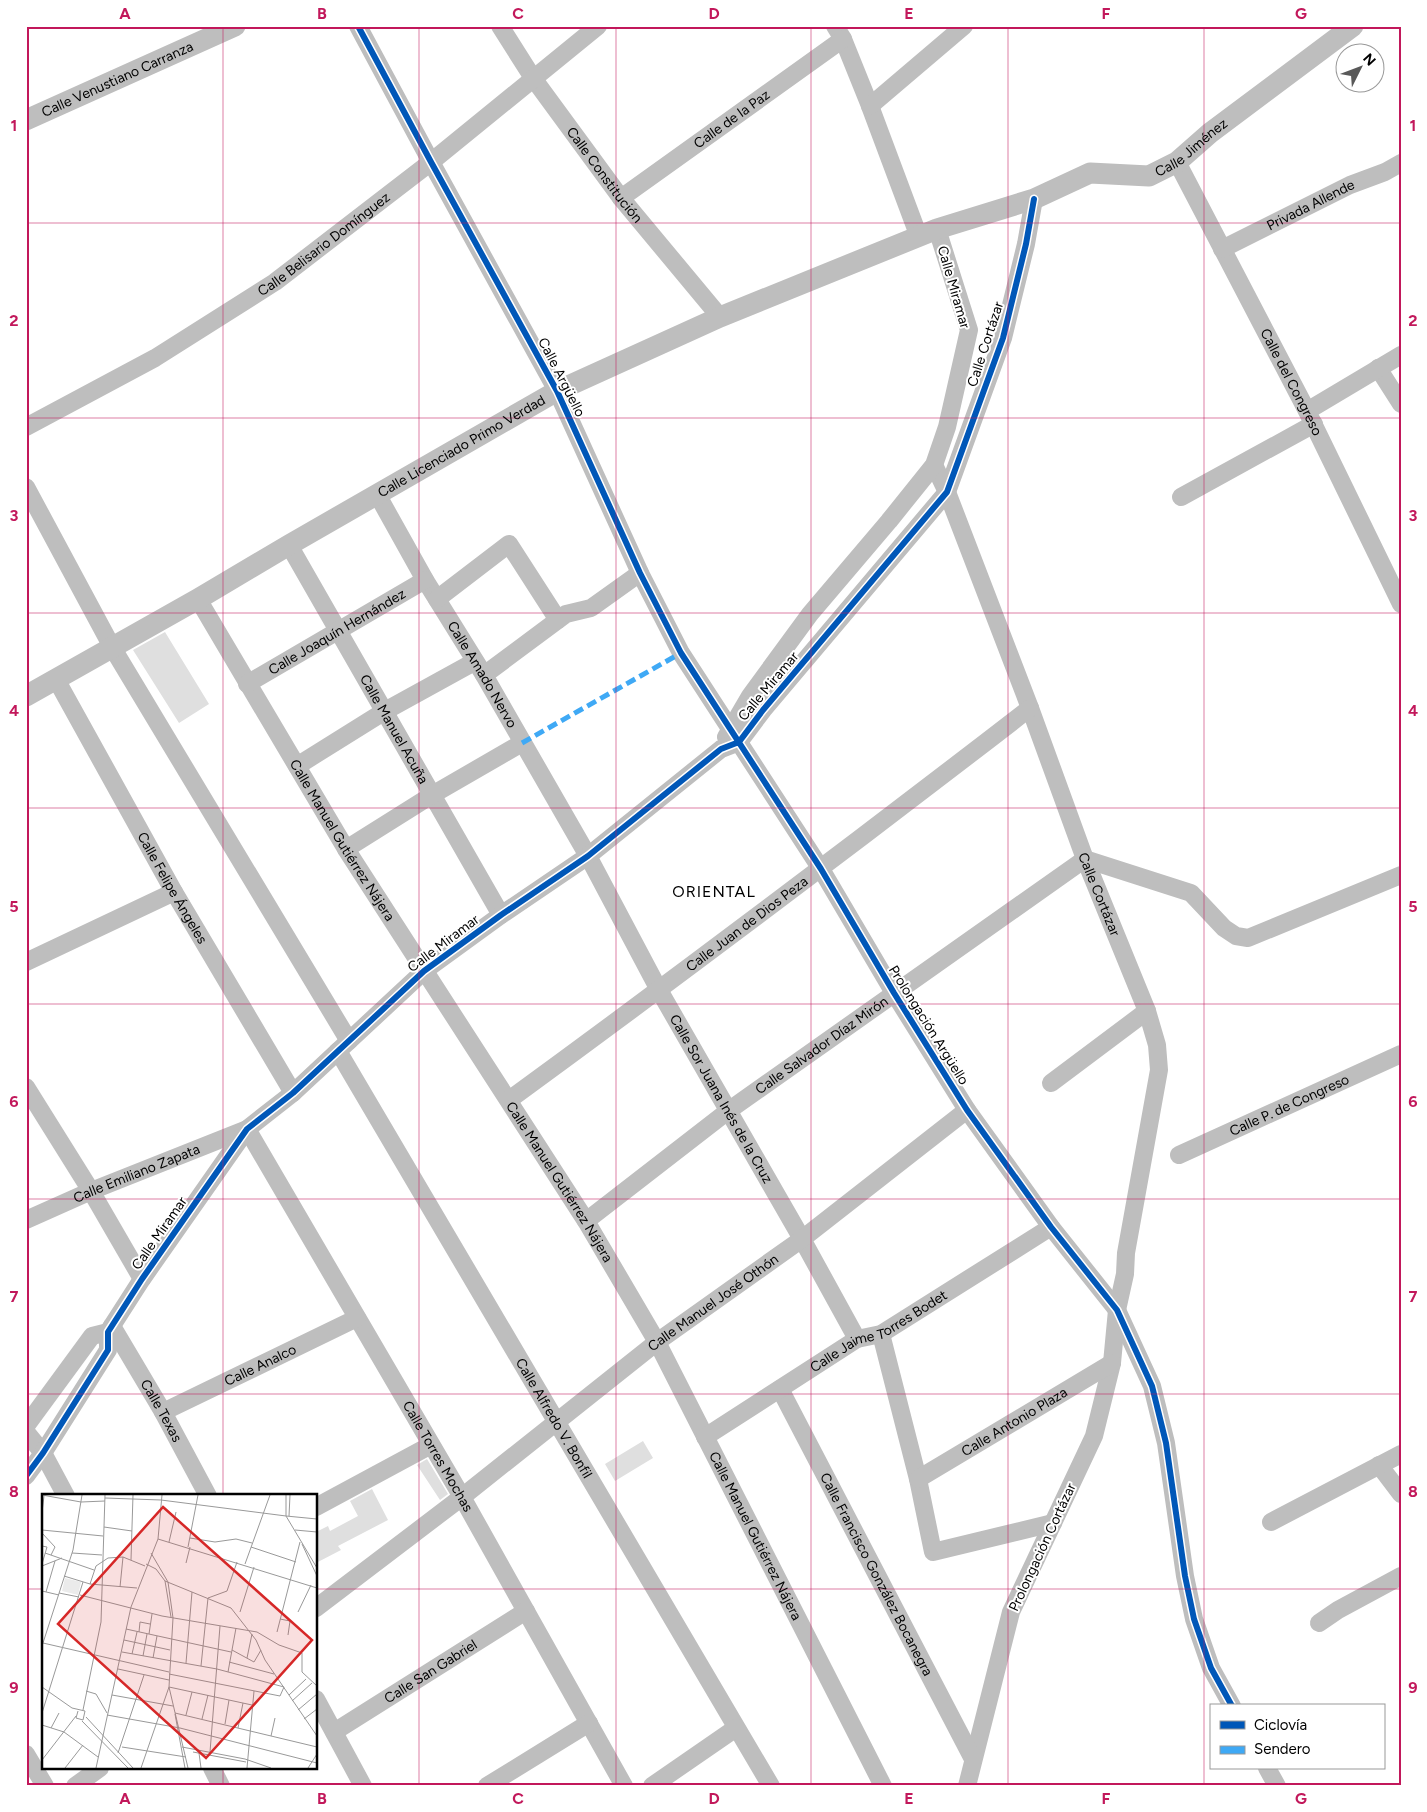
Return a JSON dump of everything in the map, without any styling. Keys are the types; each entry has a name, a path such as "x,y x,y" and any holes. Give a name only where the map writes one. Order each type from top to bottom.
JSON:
{"street":[{"name":"Calle Venustiano Carranza","path":"26,120 235,26"},
{"name":"Calle Argüello","path":"358,26 557,391 640,573 681,653 734,735"},
{"name":"Calle Constitución","path":"500,26 533,78 621,198 720,317"},
{"name":"Calle Belisario Domínguez","path":"26,427 156,358 275,282 431,162 598,26"},
{"path":"870,106 964,26"},
{"name":"Calle Jiménez","path":"928,233 1034,199 1090,173 1149,176 1176,162 1210,133 1353,26"},
{"name":"Calle Miramar","path":"734,735 750,696 810,614 934,465 947,427 969,330 839,32"},
{"name":"Calle de la Paz","path":"621,198 839,32"},
{"name":"Calle del Congreso","path":"1176,162 1310,418 1401,604"},
{"name":"Privada Allende","path":"1222,249 1401,163"},
{"name":"Calle Cortázar","path":"947,492 1003,338 1026,244 1034,199"},
{"name":"Calle Licenciado Primo Verdad","path":"26,696 198,600 288,544 557,391 720,317 928,233"},
{"path":"1181,497 1310,418 1378,368 1401,355"},
{"path":"1378,368 1401,404"},
{"name":"Calle Cortázar","path":"934,465 947,492 1030,708 1085,859 1147,1010 1157,1045 1159,1070 1126,1253 1125,1274 1117,1310"},
{"path":"26,487 112,647 344,1046"},
{"name":"Calle Miramar","path":"26,1476 43,1453 108,1350 110,1329 142,1279 247,1129 293,1093 424,971 501,915 588,856 722,749 734,735 763,710 947,492"},
{"name":"Calle Amado Nervo","path":"376,494 588,856"},
{"name":"Calle Manuel Acuña","path":"288,544 501,915"},
{"path":"437,599 509,544 558,620"},
{"path":"297,766 385,711 479,668 566,614 591,608 640,573"},
{"name":"Calle Joaquín Hernández","path":"248,684 425,580"},
{"name":"Calle Manuel Gutiérrez Nájera","path":"198,600 346,848 586,1221 657,1342 882,1786"},
{"name":"Calle Felipe Ángeles","path":"56,679 174,892 293,1093"},
{"name":"Calle Juan de Dios Peza","path":"509,1100 821,869 1030,708"},
{"name":"Prolongación Argüello","path":"734,735 821,869 894,993 967,1110 1051,1227 1117,1310 1152,1386 1166,1443 1185,1576 1194,1619 1211,1668 1231,1704"},
{"path":"346,848 522,743"},
{"name":"Calle Sor Juana Inés de la Cruz","path":"588,856 659,990 802,1239 857,1340"},
{"path":"1085,859 1190,893 1224,928 1236,936 1248,938 1401,875"},
{"name":"Calle Salvador Díaz Mirón","path":"586,1221 728,1111 1085,859"},
{"path":"26,962 174,892"},
{"path":"1051,1083 1147,1010"},
{"name":"Calle Alfredo V. Bonfil","path":"344,1046 556,1422 771,1786"},
{"name":"Calle P. de Congreso","path":"1179,1155 1401,1054"},
{"path":"26,1087 91,1191 142,1279"},
{"name":"Calle Manuel José Othón","path":"318,1606 462,1497 657,1342 802,1239 967,1110"},
{"name":"Calle Emiliano Zapata","path":"26,1220 91,1191 247,1129"},
{"name":"Calle Torres Mochas","path":"247,1129 462,1497 624,1786"},
{"name":"Calle Jaime Torres Bodet","path":"705,1437 857,1340 881,1334 1051,1227"},
{"name":"Prolongación Cortázar","path":"967,1786 1011,1612 1094,1436 1112,1363 1117,1310"},
{"name":"Calle Analco","path":"163,1412 357,1318"},
{"path":"26,1426 92,1336 110,1329"},
{"name":"Calle Texas","path":"110,1329 163,1412 207,1494"},
{"path":"881,1334 918,1479 933,1552 1053,1523"},
{"name":"Calle Antonio Plaza","path":"918,1479 1112,1363"},
{"name":"Calle Francisco González Bocanegra","path":"780,1389 973,1759"},
{"path":"26,1432 43,1453 65,1494"},
{"path":"318,1505 431,1445"},
{"path":"1271,1522 1401,1454"},
{"path":"1379,1465 1401,1494"},
{"path":"1319,1623 1338,1610 1401,1576"},
{"name":"Calle San Gabriel","path":"334,1732 526,1611"},
{"path":"318,1702 363,1786"},
{"path":"487,1786 589,1722"},
{"path":"652,1786 736,1728"},
{"path":"26,1754 45,1786"},
{"path":"75,1786 97,1770"},
{"path":"213,1770 221,1786"},
{"path":"1268,1770 1277,1786"}],"building":[{"path":"165,632 209,704 179,723 133,650"},
{"path":"643,1441 653,1458 615,1481 605,1464"},
{"path":"427,1459 448,1494 440,1500 417,1465"},
{"path":"372,1489 388,1520 338,1546 341,1550 318,1562 318,1531 328,1526 330,1531 358,1516 350,1501"}],"marked path":[{"path":"522,743 681,653"}],"cycle path":[{"path":"358,26 557,391 640,573 681,653 821,869 894,993 967,1110 1051,1227 1117,1310 1152,1386 1166,1443 1185,1576 1194,1619 1211,1668 1231,1704"},
{"path":"26,1476 43,1453 108,1350 108,1332 142,1279 247,1129 293,1093 424,971 501,915 588,856 721,749 739,742 763,710 947,492 1003,338 1026,244 1034,199"}],"district":[{"name":"ORIENTAL","path":"714,891"}]}
